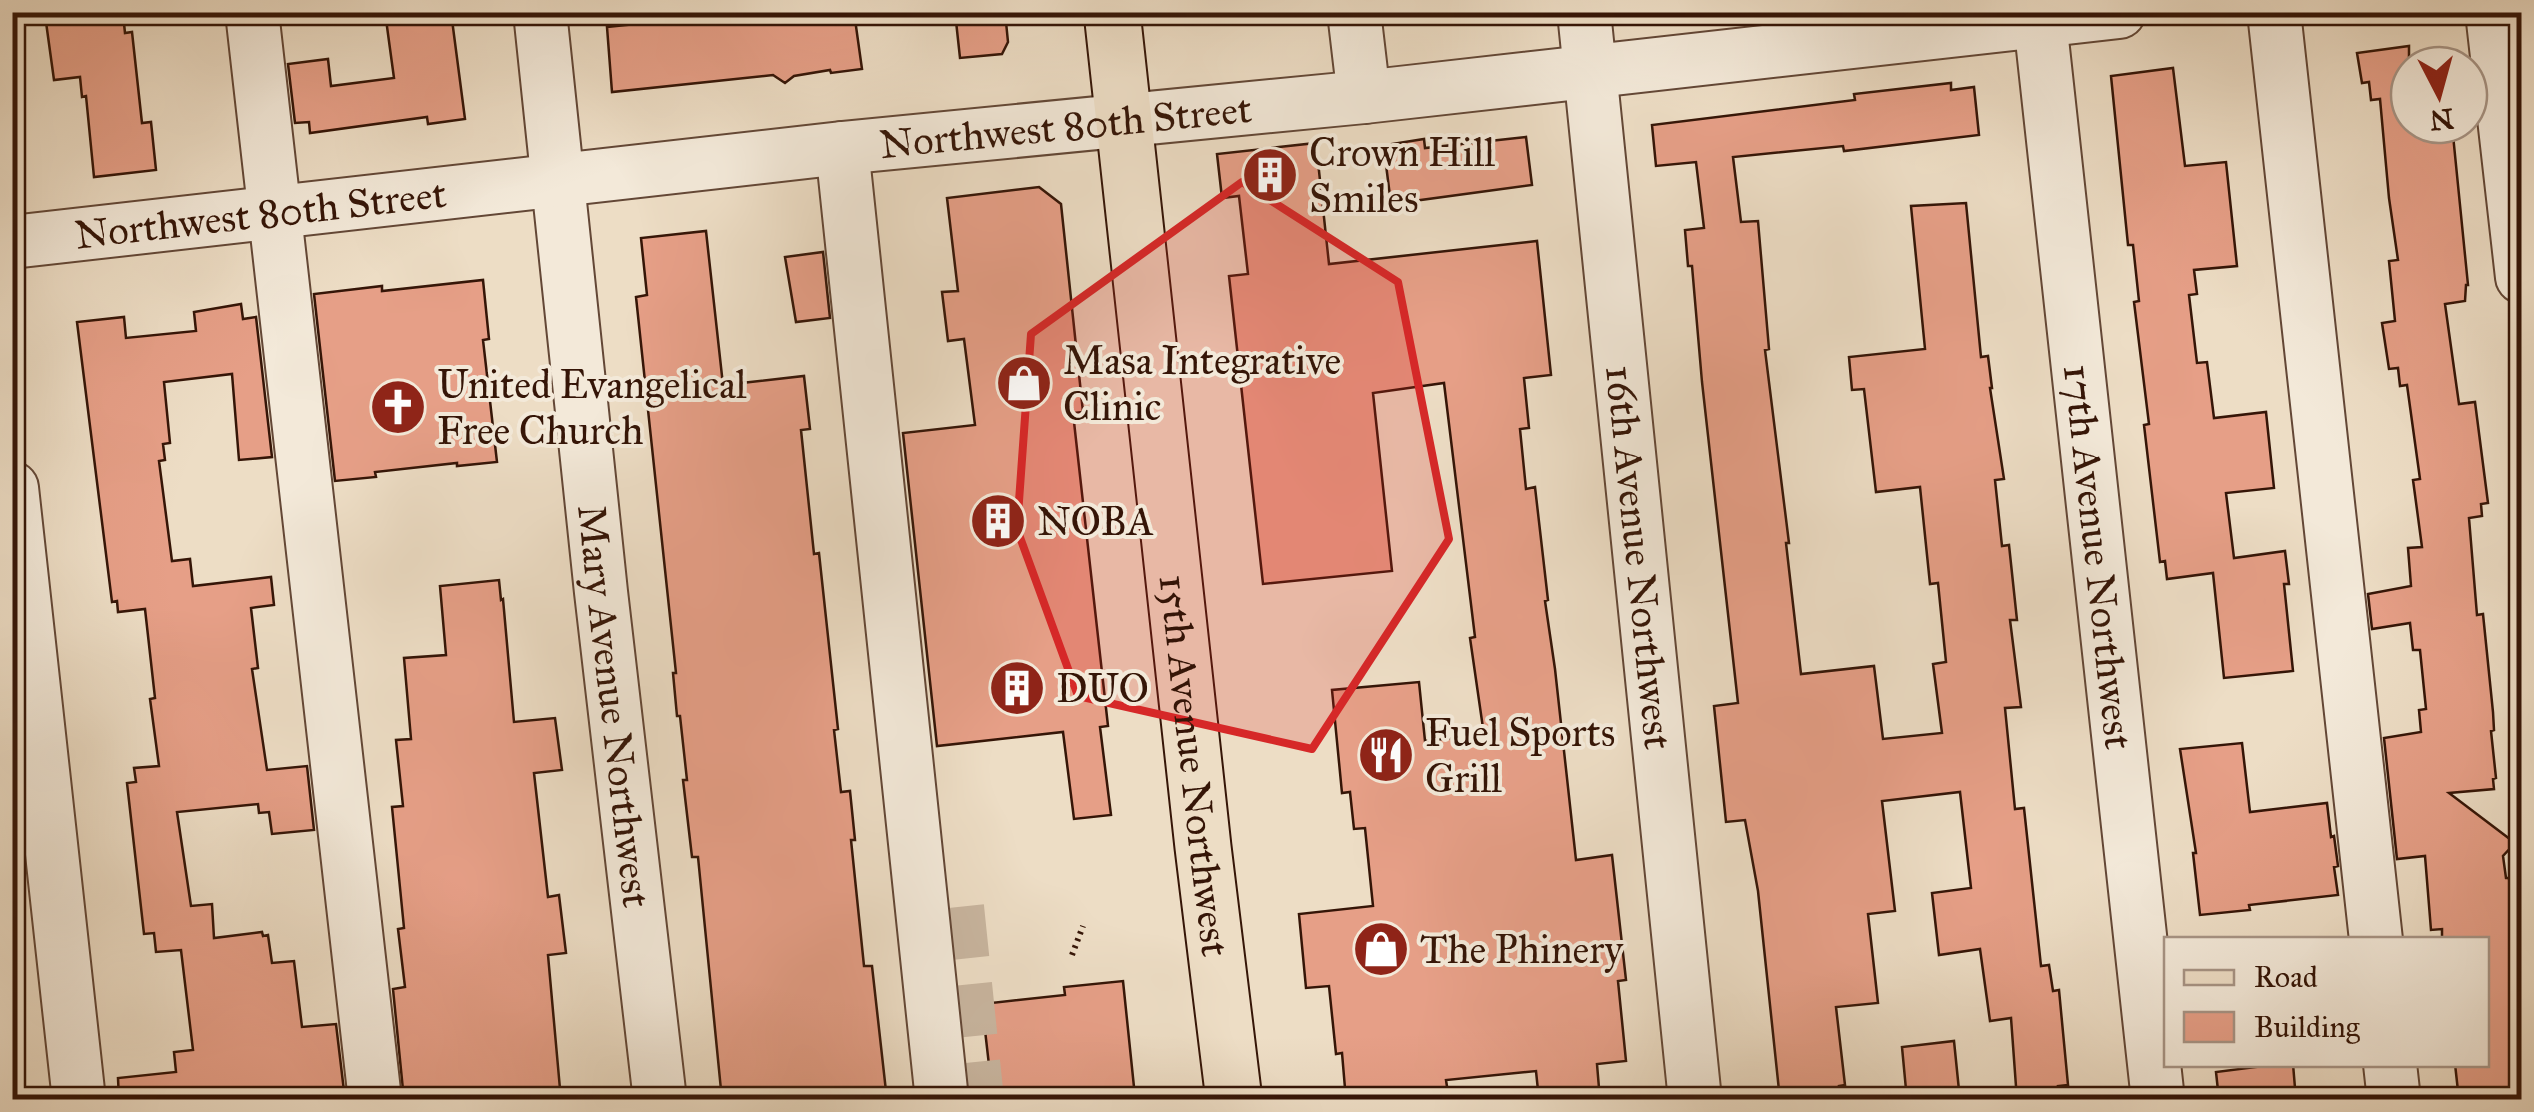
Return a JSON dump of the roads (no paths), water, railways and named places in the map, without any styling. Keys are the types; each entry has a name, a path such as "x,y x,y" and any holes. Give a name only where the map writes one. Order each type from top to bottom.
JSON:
{"main road":[{"name":"15th Avenue Northwest","path":"1112,12 1234,1100"}],"street":[{"path":"252,12 375,1100"},
{"name":"Mary Avenue Northwest","path":"540,12 660,1100"},
{"path":"1354,12 1364,97"},
{"name":"16th Avenue Northwest","path":"1584,12 1695,1100"},
{"name":"Northwest 80th Street","path":"12,242 842,148 1591,71 1816,30 2120,12"},
{"path":"2274,12 2376,937"},
{"path":"2492,12 2522,277"},
{"name":"17th Avenue Northwest","path":"2039,17 2158,1100"},
{"path":"842,148 942,1100"},
{"path":"12,488 78,1100"},
{"path":"2390,1067 2394,1100"}],"tunnel":[{"path":"958,907 978,1100"}],"place":[{"name":"Crown Hill Smiles","path":"1270,175"},
{"name":"Masa Integrative Clinic","path":"1024,383"},
{"name":"United Evangelical Free Church","path":"398,407"},
{"name":"NOBA","path":"998,521"},
{"name":"DUO","path":"1017,688"},
{"name":"Fuel Sports Grill","path":"1386,755"},
{"name":"The Phinery","path":"1381,949"}]}
